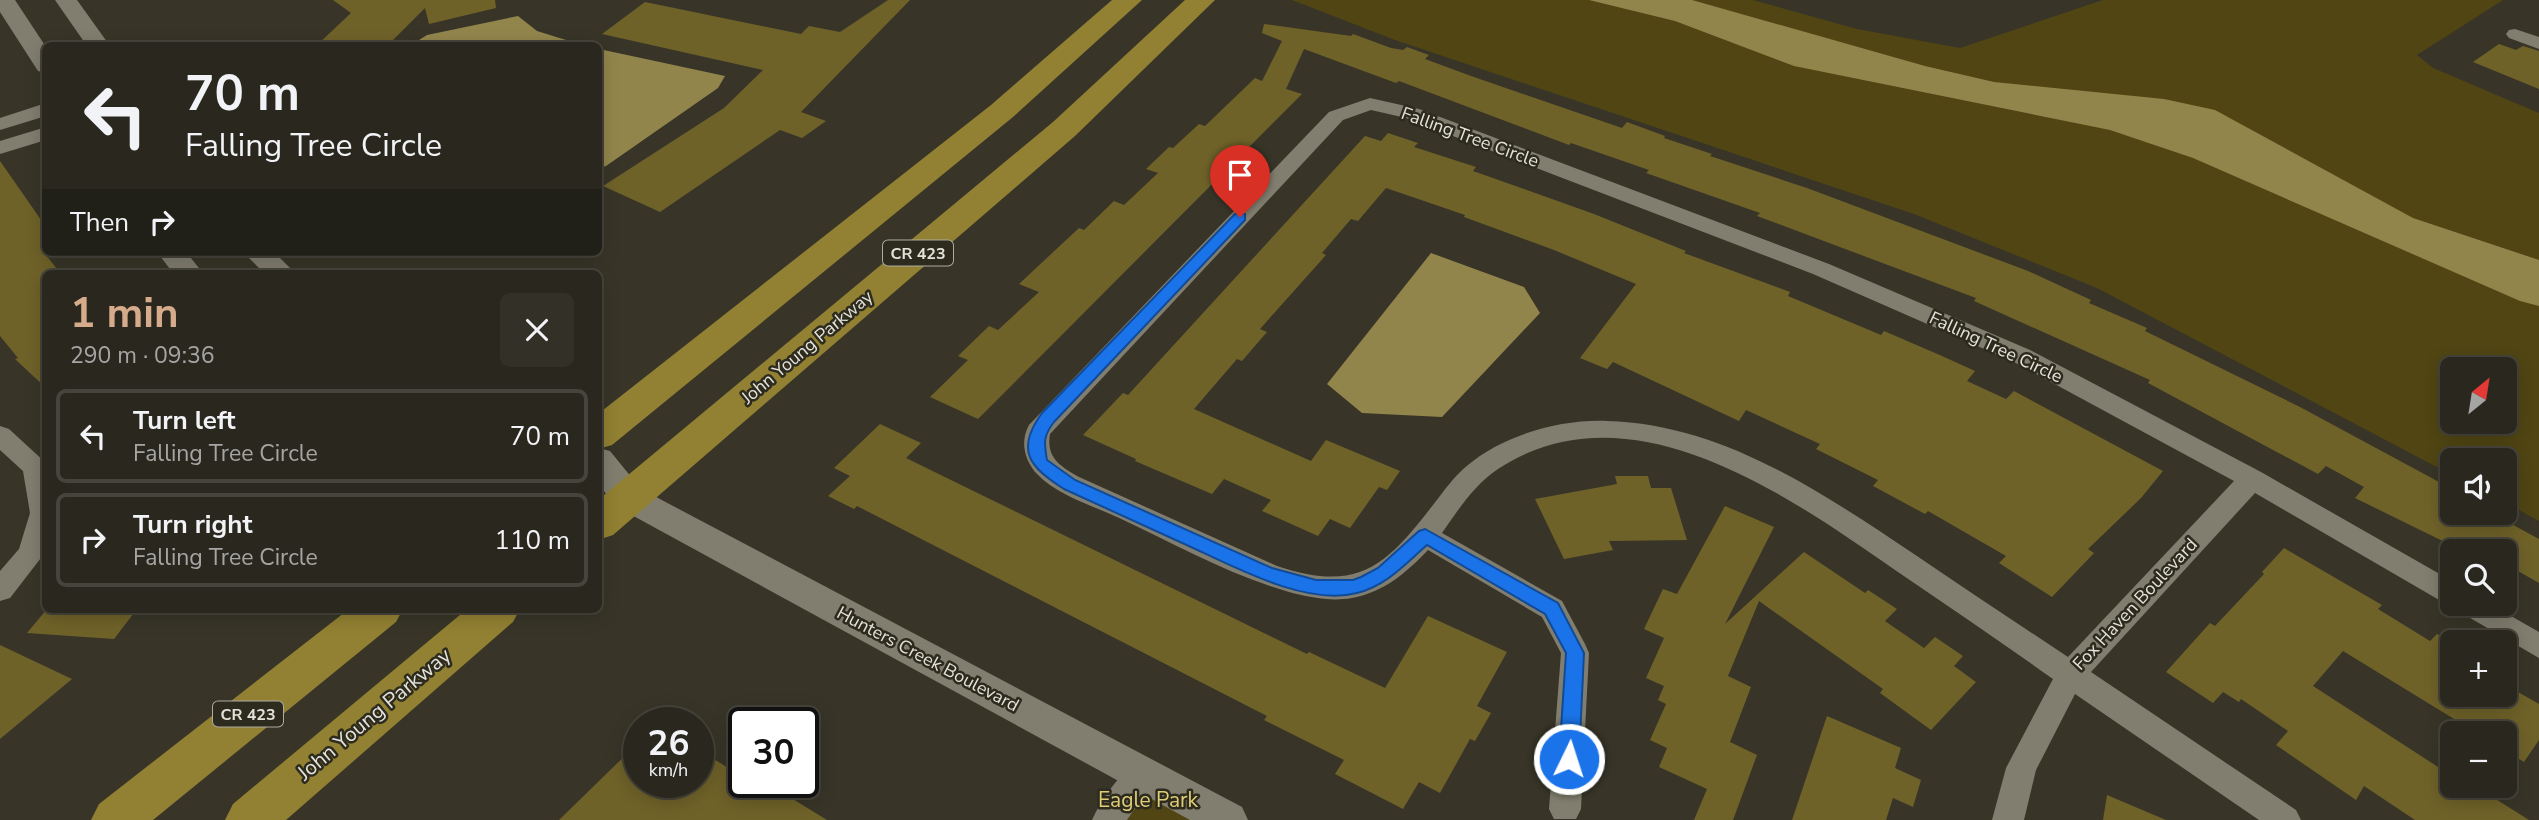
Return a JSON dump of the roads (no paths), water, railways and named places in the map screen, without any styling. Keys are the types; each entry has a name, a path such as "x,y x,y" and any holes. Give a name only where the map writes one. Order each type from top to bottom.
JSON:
{"highway":[{"path":"602,432 1002,111 1128,0"},
{"name":"John Young Parkway","path":"602,517 614,496 1064,130 1201,0"},
{"name":"CR 423","path":"116,820 375,613"},
{"name":"John Young Parkway","path":"250,820 493,613"}],"street":[{"path":"5,0 42,60"},
{"path":"66,0 96,42"},
{"path":"2515,34 2539,44"},
{"name":"Falling Tree Circle","path":"2285,820 1819,504 1746,466 1657,433 1581,429 1559,433 1514,449 1471,477 1425,536 1384,573 1354,587 1316,587 1267,573 1069,484 1045,469 1036,451 1038,431 1336,116 1370,104 1412,113 1821,269 2022,356 2252,479 2440,588"},
{"path":"0,124 42,110"},
{"path":"0,148 42,134"},
{"path":"174,256 186,270"},
{"path":"262,256 278,270"},
{"path":"0,435 34,467 42,508"},
{"name":"Hunters Creek Boulevard","path":"602,469 614,496 1228,820"},
{"name":"Fox Haven Boulevard","path":"2008,820 2021,768 2071,674 2252,479"},
{"path":"0,590 31,554 42,516"},
{"path":"1425,536 1552,609 1575,653 1565,809"},
{"path":"2487,616 2539,646"},
{"path":"1108,820 1143,774"}],"park label":[{"name":"Eagle Park","path":"1148,800"}]}
